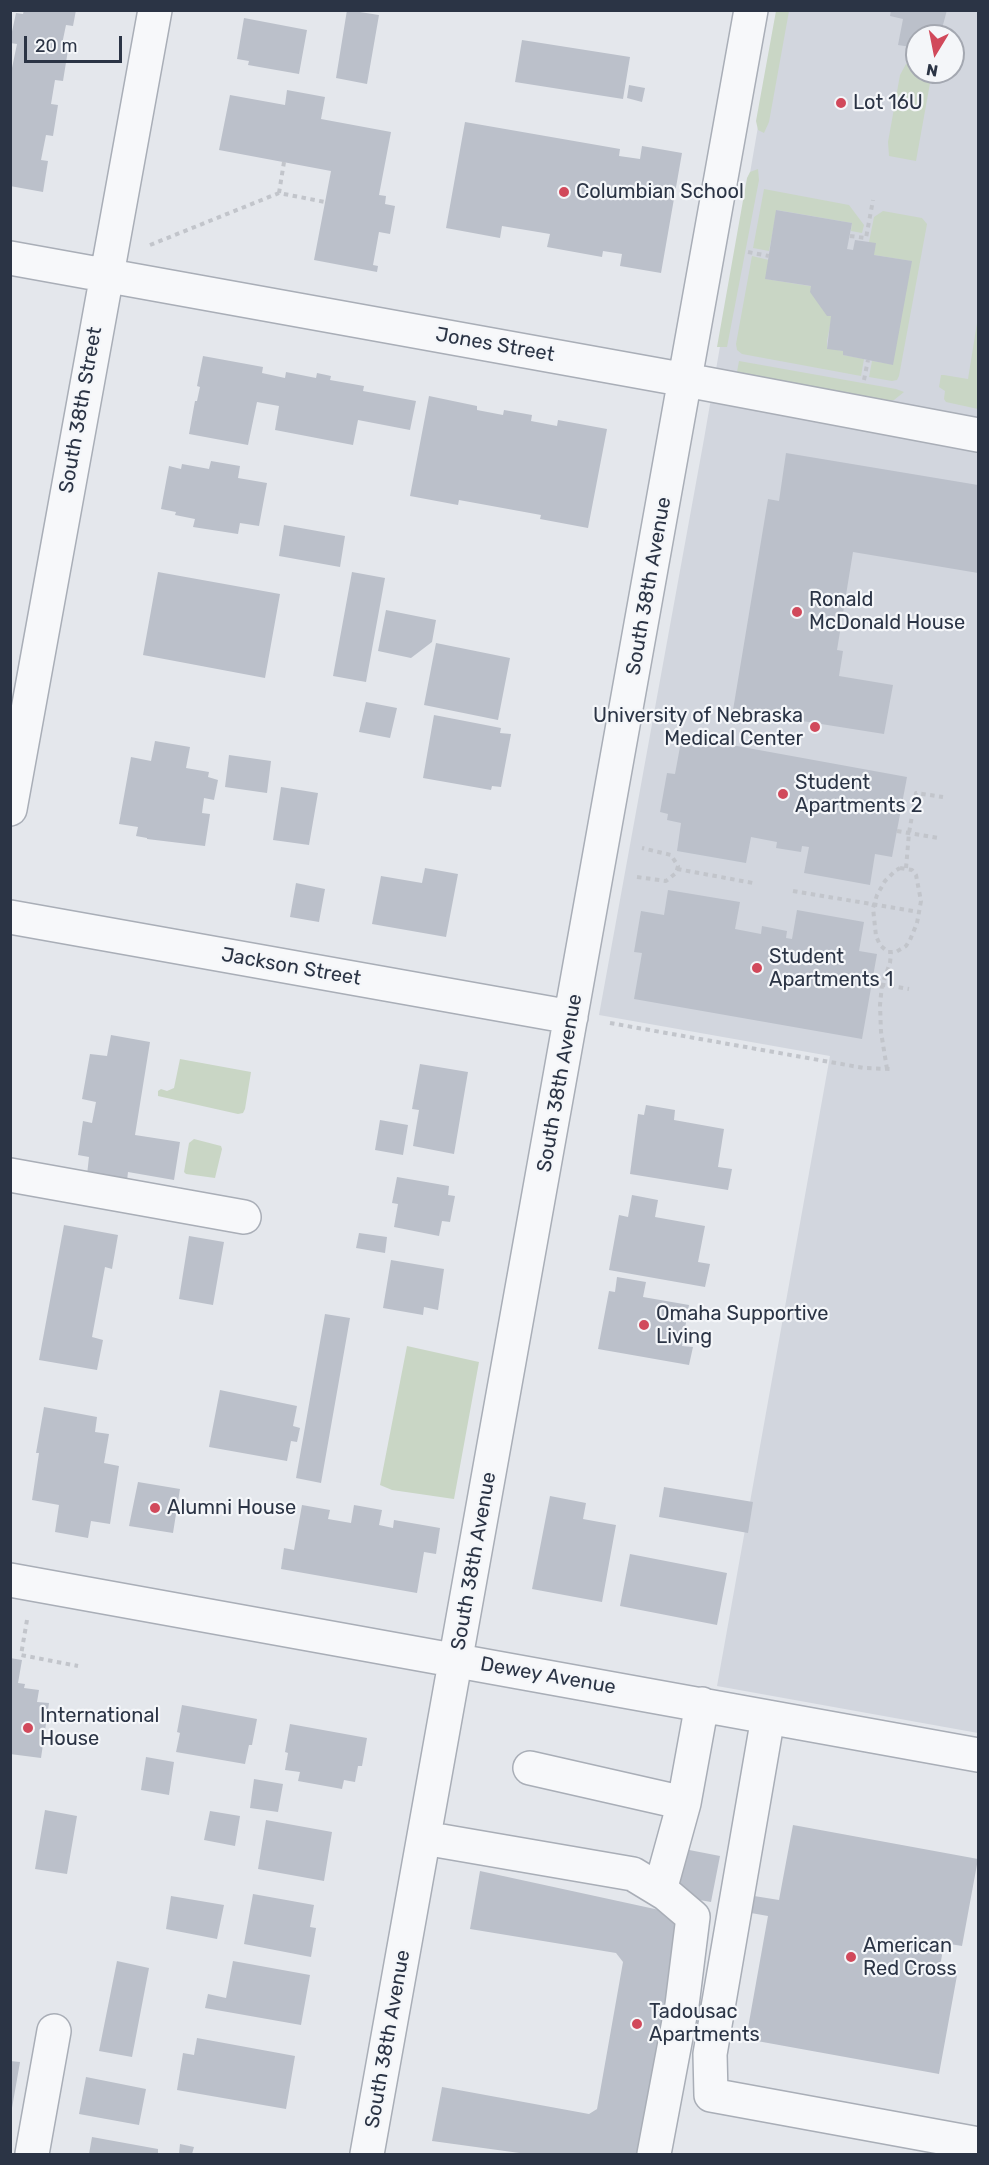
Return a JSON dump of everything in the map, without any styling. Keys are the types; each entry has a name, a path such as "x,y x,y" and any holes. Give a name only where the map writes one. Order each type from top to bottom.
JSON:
{"street":[{"name":"South 38th Street","path":"10,809 154,10"},
{"name":"South 38th Avenue","path":"367,2154 751,10"},
{"name":"Jones Street","path":"10,258 978,435"},
{"name":"Jackson Street","path":"10,917 571,1017"},
{"path":"10,1175 244,1216"},
{"name":"Dewey Avenue","path":"10,1580 978,1755"},
{"path":"660,1890 684,1803 702,1704"},
{"path":"768,1717 710,2054 711,2095 973,2147"},
{"path":"530,1768 684,1803"},
{"path":"424,1838 633,1874 660,1890 693,1917 682,2005 654,2154"},
{"path":"32,2154 54,2031"}],"path":[{"path":"279,193 284,162"},
{"path":"150,244 279,193 325,202"},
{"path":"850,236 866,240 873,200"},
{"path":"748,252 769,256"},
{"path":"864,380 868,360"},
{"path":"906,868 916,793 943,797"},
{"path":"897,831 938,838"},
{"path":"637,877 666,881 672,878 677,869 676,860 671,855 642,848"},
{"path":"906,868 912,870 919,882 921,901 917,922 906,946 896,952 888,952 880,945 876,936 873,904 895,870 906,868"},
{"path":"677,869 753,883"},
{"path":"793,891 920,912"},
{"path":"610,1023 864,1068 889,1069 880,1020 882,985 890,963 891,952"},
{"path":"872,983 909,989"},
{"path":"27,1620 21,1655 78,1666"}],"shaded area":[{"name":"University of Nebraska Medical Center","path":"778,11 978,11 978,1733 717,1686 830,1056 599,1015 704,439"}],"green space":[{"path":"776,11 789,11 769,122 764,133 758,130 756,121"},
{"path":"905,66 905,84 930,84 916,161 889,156 888,142 900,75"},
{"path":"758,169 759,180 727,347 717,347 747,178 750,172"},
{"path":"764,189 849,205 864,225 862,233 851,231 852,223 777,210 769,251 753,248"},
{"path":"883,211 922,218 927,224 899,376 897,380 892,381 869,377 872,361 892,364 911,261 874,255 869,242 874,217"},
{"path":"752,256 769,260 766,279 828,289 835,300 827,348 843,351 843,355 864,359 861,376 742,354 737,350 736,344"},
{"path":"978,317 978,409 946,402 945,391 939,387 941,375 968,379"},
{"path":"739,361 904,392 890,401 737,372"},
{"path":"180,1059 251,1072 243,1113 238,1114 158,1096 158,1091 161,1089 167,1091 174,1088"},
{"path":"194,1139 221,1146 215,1178 184,1172 189,1143"},
{"path":"407,1346 479,1362 454,1499 392,1490 380,1485"}],"building":[{"path":"24,10 76,10 73,26 66,25 61,49 68,50 63,81 55,80 51,104 58,105 53,136 46,135 41,160 48,161 43,192 10,186 10,68 12,68 17,44 10,43 10,41 16,13 23,14"},
{"path":"347,10 379,15 367,84 336,78"},
{"path":"891,10 947,10 943,24 905,24 905,46 898,45 903,19 890,16"},
{"path":"244,18 307,30 299,74 248,65 249,61 237,59"},
{"path":"522,40 630,57 623,99 515,82"},
{"path":"629,85 645,88 642,102 627,98"},
{"path":"287,90 325,97 321,119 391,132 379,195 386,196 385,204 395,206 390,234 379,232 373,265 378,266 377,272 314,260 331,171 219,150 230,95 285,105"},
{"name":"Columbian School","path":"465,122 620,149 619,156 640,159 642,146 682,153 661,273 620,266 622,254 603,251 602,257 547,247 550,234 502,226 500,238 446,228"},
{"path":"776,210 852,223 847,249 853,250 855,240 876,243 874,255 912,261 893,365 843,355 843,351 827,349 831,316 827,316 810,292 811,286 765,279"},
{"path":"203,356 263,367 262,373 285,378 286,372 316,378 317,373 331,376 330,380 364,386 363,391 416,401 410,430 358,420 353,445 275,430 279,406 257,402 248,445 189,434 200,387 197,386"},
{"path":"429,396 477,406 477,410 503,415 504,410 532,415 531,421 557,426 558,420 607,429 588,528 540,519 541,515 459,500 458,505 410,496"},
{"name":"Ronald McDonald House","path":"786,453 978,485 978,573 853,552 837,650 843,651 839,676 893,685 884,734 733,710 768,499 779,501"},
{"path":"211,461 240,466 238,478 267,483 259,526 240,523 238,534 193,527 195,519 175,515 176,512 161,509 169,466 181,469 182,464 209,469"},
{"path":"284,525 345,536 340,567 279,556"},
{"path":"158,572 280,594 265,678 143,655"},
{"path":"352,572 385,578 366,682 333,676"},
{"path":"386,610 436,620 432,642 411,658 378,651"},
{"path":"436,643 510,658 498,720 424,705"},
{"path":"366,702 397,708 390,738 359,732"},
{"path":"434,715 501,728 500,733 511,734 501,787 492,786 491,790 423,778"},
{"name":"Student Apartments 2","path":"682,736 907,777 892,857 875,854 870,885 804,873 809,847 802,846 801,852 776,848 777,842 751,837 746,863 677,851 681,823 667,820 668,814 660,812 667,773 675,774"},
{"path":"155,741 190,747 186,768 209,772 208,777 218,780 214,800 204,798 202,813 210,814 205,846 147,839 136,836 138,827 119,824 131,757 151,761"},
{"path":"229,755 271,761 267,793 225,787"},
{"path":"281,787 318,793 309,845 273,840"},
{"path":"425,868 458,874 446,937 372,924 381,876 422,883"},
{"path":"296,883 325,889 319,922 290,917"},
{"name":"Student Apartments 1","path":"668,890 740,902 735,929 761,934 762,926 787,931 786,938 792,939 797,910 864,922 859,951 877,954 862,1039 634,999 642,953 634,952 641,911 664,915"},
{"path":"111,1035 150,1042 135,1135 180,1142 174,1180 128,1172 127,1181 87,1175 89,1157 78,1155 83,1121 92,1123 96,1102 82,1099 90,1054 107,1056"},
{"path":"420,1064 468,1072 454,1154 413,1146 419,1110 412,1109"},
{"path":"646,1105 675,1110 674,1120 724,1129 718,1167 732,1169 728,1190 630,1174 638,1114 644,1115"},
{"path":"380,1120 408,1125 403,1155 375,1150"},
{"path":"397,1177 449,1186 448,1195 455,1196 450,1222 442,1221 439,1236 394,1227 398,1204 392,1203"},
{"path":"632,1195 658,1200 655,1217 705,1226 698,1262 710,1264 705,1287 609,1270 619,1215 628,1217"},
{"path":"64,1225 118,1235 112,1269 105,1267 92,1337 103,1340 97,1370 39,1360"},
{"path":"359,1233 387,1237 385,1253 356,1248"},
{"path":"189,1236 224,1242 213,1305 179,1299"},
{"path":"391,1260 444,1269 438,1310 424,1307 423,1315 383,1308"},
{"name":"Omaha Supportive Living","path":"617,1277 646,1282 643,1297 689,1305 682,1346 693,1347 689,1365 598,1349 609,1291 615,1292"},
{"path":"325,1314 350,1318 321,1483 296,1478"},
{"path":"220,1390 297,1406 293,1426 300,1428 297,1442 291,1441 287,1461 209,1447"},
{"path":"44,1407 97,1417 95,1432 109,1434 104,1463 119,1466 110,1524 91,1521 88,1538 55,1532 59,1505 32,1500 39,1453 36,1453"},
{"name":"Alumni House","path":"138,1482 180,1489 173,1533 129,1526"},
{"path":"664,1487 753,1502 748,1533 659,1517"},
{"path":"550,1496 586,1503 583,1519 616,1525 602,1602 532,1589"},
{"path":"302,1505 330,1510 328,1519 351,1523 354,1505 382,1510 379,1525 393,1528 394,1520 440,1528 436,1554 424,1552 417,1593 281,1569 284,1548 294,1550"},
{"path":"630,1554 727,1573 717,1625 620,1606"},
{"name":"International House","path":"10,1658 22,1660 18,1683 25,1684 24,1688 39,1690 37,1702 49,1703 41,1758 10,1754"},
{"path":"182,1705 257,1719 252,1745 249,1745 245,1764 176,1752"},
{"path":"290,1724 367,1738 362,1766 358,1766 355,1782 344,1780 342,1789 298,1781 300,1772 285,1770 288,1753 285,1752"},
{"path":"146,1757 174,1762 169,1795 141,1790"},
{"path":"254,1779 283,1784 278,1812 250,1808"},
{"path":"45,1810 77,1816 67,1874 35,1869"},
{"path":"210,1811 240,1816 235,1846 204,1840"},
{"path":"266,1820 332,1832 324,1881 258,1869"},
{"name":"American Red Cross","path":"793,1825 978,1859 962,1946 944,1943 940,1967 958,1970 939,2074 746,2039 768,1916 751,1913 754,1896 779,1900"},
{"path":"679,1848 720,1856 711,1902 671,1895"},
{"name":"Tadousac Apartments","path":"480,1871 664,1911 680,1932 639,2153 527,2154 432,2141 442,2087 589,2114 597,2109 623,1962 616,1953 470,1929"},
{"path":"253,1894 314,1905 310,1927 316,1928 311,1957 244,1944"},
{"path":"171,1896 224,1905 217,1939 166,1929"},
{"path":"117,1961 149,1968 132,2057 99,2051"},
{"path":"233,1961 310,1975 301,2025 205,2008 208,1994 226,1998"},
{"path":"197,2038 295,2056 286,2109 177,2090 183,2053 194,2055"},
{"path":"10,2061 20,2062 12,2108 10,2108"},
{"path":"86,2077 146,2089 139,2125 79,2114"},
{"path":"92,2137 158,2149 158,2154 89,2154"},
{"path":"180,2144 194,2147 192,2154 179,2154"}],"place":[{"name":"Lot 16U","path":"841,103"},
{"name":"Columbian School","path":"564,192"},
{"name":"Ronald McDonald House","path":"797,612"},
{"name":"University of Nebraska Medical Center","path":"815,727"},
{"name":"Student Apartments 2","path":"783,794"},
{"name":"Student Apartments 1","path":"757,968"},
{"name":"Omaha Supportive Living","path":"644,1325"},
{"name":"Alumni House","path":"155,1508"},
{"name":"International House","path":"28,1728"},
{"name":"American Red Cross","path":"851,1957"},
{"name":"Tadousac Apartments","path":"637,2024"}]}
